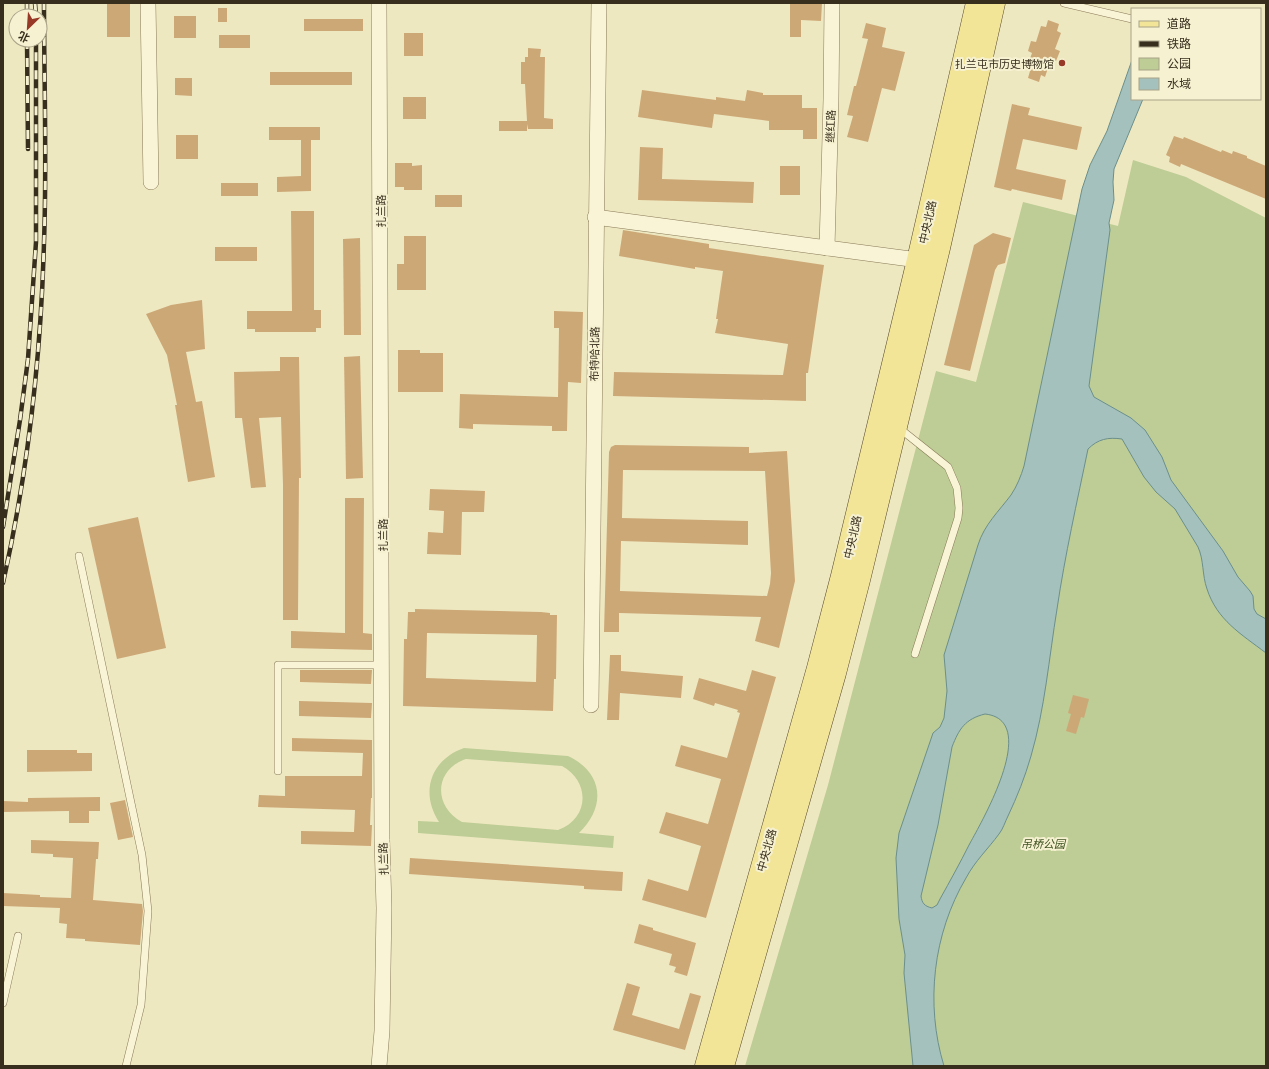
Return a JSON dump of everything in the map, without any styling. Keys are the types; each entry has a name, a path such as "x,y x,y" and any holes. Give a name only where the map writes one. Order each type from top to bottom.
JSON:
{"main road":[{"name":"中央北路","path":"706,1066 818,668 844,568 918,260 977,3"},
{"name":"中央北路","path":"723,1066 835,672 859,580 939,248 994,3"}],"street":[{"path":"148,3 151,182"},
{"name":"扎兰路","path":"379,3 382,840 384,908 382,1031 379,1066"},
{"name":"布特哈北路","path":"590,705 595,218 599,3"},
{"name":"继红路","path":"827,248 832,3"},
{"path":"595,218 918,260"}],"lane":[{"path":"1064,3 1131,19"},
{"path":"896,426 948,467 957,488 958,498 958,518 915,654"},
{"path":"79,556 142,856 148,911 141,1005 126,1066"},
{"path":"278,771 278,665 382,666"},
{"path":"3,1003 18,936"}],"green space":[{"name":"吊桥公园","path":"1133,160 1186,177 1266,218 1266,1066 745,1066 828,785 936,371 976,382 1023,202 1118,226"},
{"path":"464,748 568,756 580,763 589,772 594,781 597,791 597,802 588,823 579,833 614,836 613,848 418,833 418,821 439,822 433,811 430,800 430,789 436,769 452,753","holes":["466,759 562,766 578,781 582,790 582,800 581,809 576,818 568,825 558,830 462,822 446,807 442,798 441,789 443,780 448,771 455,764"]}],"water":[{"path":"1131,63 1131,100 1143,100 1114,169 1114,200 1109,223 1110,230 1089,386 1094,397 1131,418 1145,430 1162,457 1171,480 1223,551 1238,577 1250,591 1253,596 1254,609 1257,614 1266,619 1266,653 1239,633 1223,618 1211,600 1207,589 1198,547 1175,509 1156,492 1144,477 1122,439 1112,438 1099,441 1088,449 1060,589 1040,720 1029,764 1002,830 973,866 955,900 946,922 940,946 934,994 938,1042 944,1066 913,1066 904,973 905,955 899,919 896,858 899,833 933,733 940,727 944,718 947,691 944,655 978,545 984,531 1013,492 1019,481 1024,466 1082,189 1090,165 1107,131","holes":["985,714 1001,720 1008,734 1008,752 1003,773 995,795 937,905 932,908 929,907 924,904 921,896 938,825 952,747 957,735 968,722"]}],"building":[{"path":"107,3 130,3 130,37 107,37"},
{"path":"790,3 822,3 821,21 801,20 801,37 790,37"},
{"path":"218,8 227,8 227,22 218,22"},
{"path":"174,16 196,16 196,38 174,38"},
{"path":"304,19 363,19 363,31 304,31"},
{"path":"1048,20 1059,24 1057,31 1061,33 1055,49 1060,51 1056,61 1051,59 1045,77 1041,75 1039,82 1028,78 1030,71 1026,70 1032,53 1028,51 1031,41 1036,42 1041,26 1046,27"},
{"path":"866,23 886,28 882,47 905,52 895,91 882,88 868,142 847,137 853,116 847,115 868,39 862,38"},
{"path":"404,33 423,33 423,56 404,56"},
{"path":"219,35 250,35 250,48 219,48"},
{"path":"528,48 541,49 540,57 545,57 544,118 553,119 553,129 528,129 527,124 527,131 499,131 499,121 527,121 525,84 521,84 521,62 525,62 525,57 528,57"},
{"path":"270,72 352,72 352,85 270,85"},
{"path":"175,78 192,78 192,96 175,95"},
{"path":"642,90 716,100 716,97 745,101 747,90 763,93 763,95 802,95 802,108 817,108 817,139 803,139 803,130 769,130 769,121 714,114 712,128 638,117"},
{"path":"403,97 426,97 426,119 403,119"},
{"path":"1012,104 1030,108 1028,115 1082,127 1077,150 1023,139 1016,169 1066,180 1062,200 1012,189 1011,191 994,187"},
{"path":"269,127 320,127 320,140 311,140 311,191 277,192 277,177 301,176 301,140 269,140"},
{"path":"176,135 198,135 198,159 176,159"},
{"path":"1174,136 1183,139 1184,137 1221,152 1222,150 1232,154 1233,151 1247,156 1247,158 1266,166 1266,199 1181,164 1180,167 1169,162 1170,157 1166,155"},
{"path":"640,147 663,148 662,179 754,182 753,203 638,200"},
{"path":"395,163 412,163 412,166 422,165 422,190 404,190 404,187 395,187"},
{"path":"780,166 800,166 800,195 780,195"},
{"path":"221,183 258,183 258,196 221,196"},
{"path":"435,195 462,195 462,207 435,207"},
{"path":"291,211 314,211 314,310 321,310 321,328 316,328 316,332 255,332 255,329 247,329 247,311 292,311"},
{"path":"623,230 709,244 709,248 824,265 808,373 806,373 806,401 613,396 614,372 783,375 788,344 715,333 723,271 695,267 695,269 619,256"},
{"path":"993,233 1011,238 1005,263 998,265 995,270 970,371 944,365 974,245"},
{"path":"404,236 426,236 426,290 397,290 397,264 404,264"},
{"path":"360,238 361,335 344,335 343,239"},
{"path":"215,247 257,247 257,261 215,261"},
{"path":"202,300 205,349 186,352 196,402 202,401 215,477 188,482 175,405 177,405 167,355 146,314 171,305"},
{"path":"554,311 583,312 581,383 568,382 567,431 552,431 552,426 473,424 473,429 459,428 460,394 558,397 559,328 554,328"},
{"path":"398,350 420,350 420,353 443,353 443,392 398,392"},
{"path":"360,356 363,478 346,479 344,357"},
{"path":"280,357 299,357 301,478 299,478 298,620 283,620 283,485 281,417 259,418 266,487 251,488 242,418 235,418 234,372 280,371"},
{"path":"615,445 749,447 749,453 787,451 795,581 779,648 755,641 761,617 619,613 619,632 604,632 609,452 611,447","holes":["623,470 765,471 771,573 767,596 620,591 621,541 748,545 748,521 622,518"]},
{"path":"430,489 485,491 484,512 462,512 461,555 427,554 428,532 443,533 444,511 429,510"},
{"path":"345,498 364,498 363,633 372,634 372,650 291,648 291,631 345,633"},
{"path":"138,517 166,648 117,659 88,528"},
{"path":"415,609 541,612 550,613 550,615 557,615 556,679 554,679 553,711 403,706 404,639 407,639 408,612 415,612","holes":["427,633 537,635 536,682 426,678"]},
{"path":"610,655 621,655 621,671 683,676 681,698 620,693 619,720 607,720"},
{"path":"300,670 372,670 371,684 300,682"},
{"path":"752,670 776,677 706,918 642,900 648,879 688,891 701,846 659,833 666,812 708,824 721,779 675,766 681,745 727,758 740,713 737,712 738,710 715,703 714,706 693,699 699,678 746,691"},
{"path":"1073,695 1089,699 1084,718 1081,717 1076,734 1066,731 1071,714 1068,713"},
{"path":"299,701 372,703 371,718 299,716"},
{"path":"292,738 372,740 371,846 301,844 301,831 354,832 355,810 258,807 259,795 285,796 285,776 362,776 363,753 292,751"},
{"path":"27,750 77,750 77,753 92,753 92,771 27,772"},
{"path":"100,797 100,811 89,811 89,823 69,823 69,811 3,812 3,801 28,802 28,798"},
{"path":"125,800 133,837 118,840 110,803"},
{"path":"31,840 99,842 98,859 96,859 93,900 142,904 143,911 140,945 66,938 67,924 59,923 60,908 3,906 3,893 40,895 40,897 71,898 73,858 53,857 53,854 31,853"},
{"path":"410,858 623,872 622,891 584,889 584,886 409,874"},
{"path":"639,924 653,928 653,930 696,943 687,976 674,972 676,967 669,965 672,954 634,943"},
{"path":"627,983 640,987 632,1015 679,1029 690,993 701,996 685,1050 613,1030"}],"railway":[{"path":"27,3 27,8"},
{"path":"35,3 35,8"},
{"path":"3,583 20,498 32,413 40,328 45,182 44,3"},
{"path":"27,48 28,149"},
{"path":"3,527 28,359 36,242 36,48"}],"place":[{"name":"扎兰屯市历史博物馆","path":"1062,63"}]}
